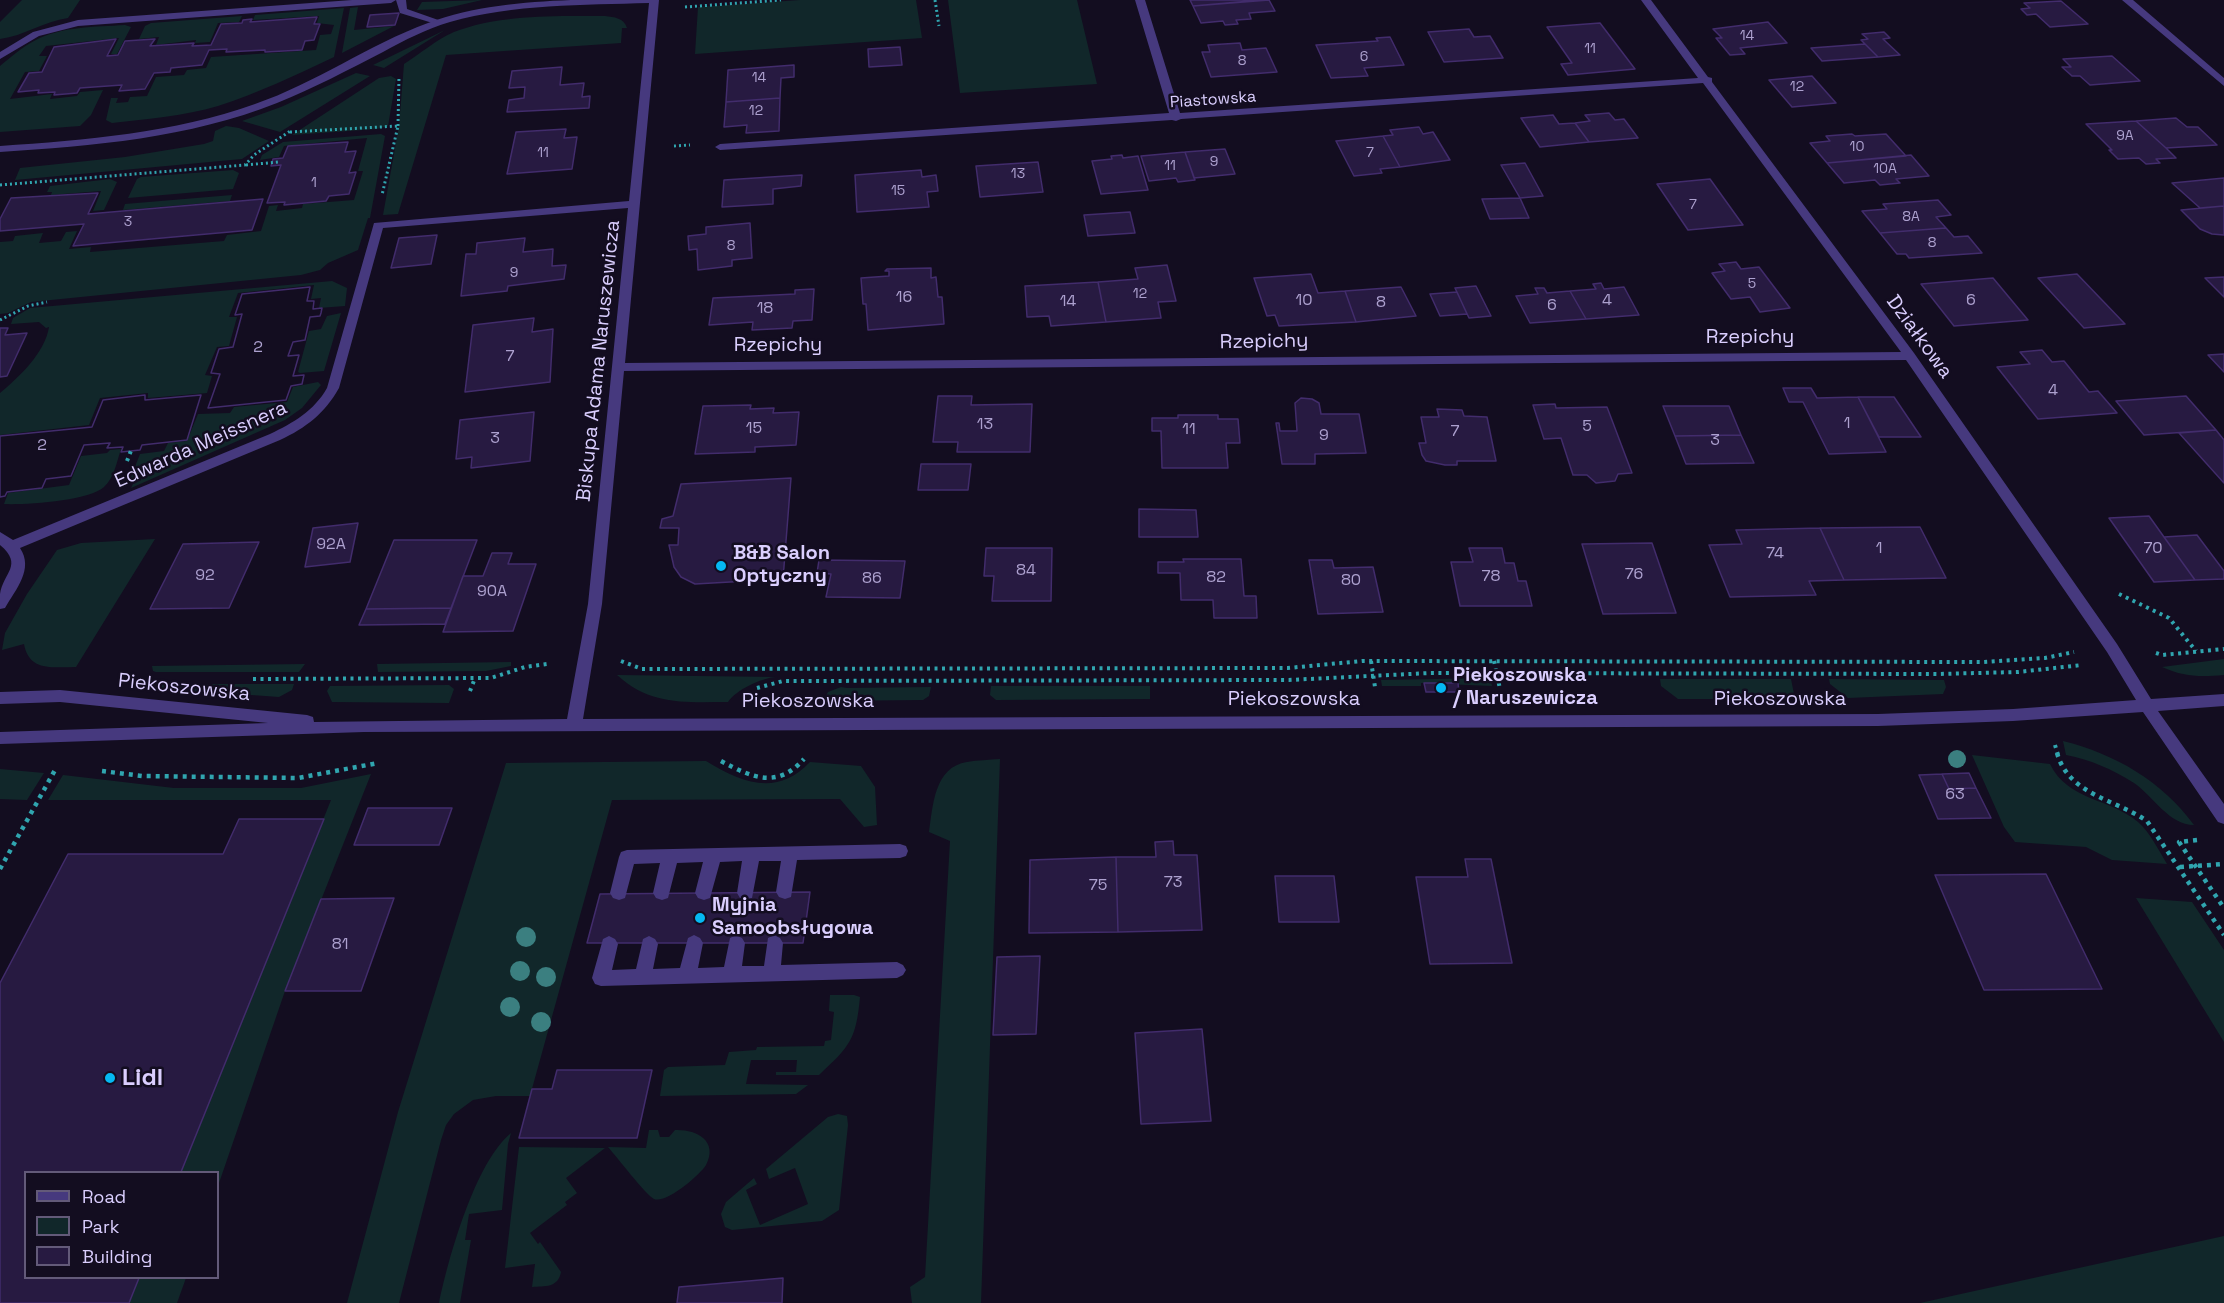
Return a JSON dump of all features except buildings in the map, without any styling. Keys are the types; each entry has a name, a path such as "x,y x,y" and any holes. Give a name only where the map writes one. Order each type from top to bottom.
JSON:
{"street":[{"path":"0,56 36,34 78,23 391,0"},
{"path":"401,0 403,11 439,22"},
{"path":"0,148 70,143 147,133 228,117 304,87 439,22 486,11 519,6 654,0"},
{"name":"Biskupa Adama Naruszewicza","path":"574,725 595,604 654,0"},
{"path":"1140,0 1176,118"},
{"name":"Działkowa","path":"1646,0 1708,80 1910,356 2112,648 2160,727 2224,817"},
{"path":"2127,0 2224,83"},
{"name":"Piastowska","path":"720,147 1176,118 1708,80"},
{"path":"378,225 633,204"},
{"name":"Edwarda Meissnera","path":"12,546 285,432 322,406 333,388 378,225"},
{"name":"Rzepichy","path":"618,367 1910,356"},
{"path":"0,537 18,554 19,569 0,604"},
{"name":"Piekoszowska","path":"0,698 60,696 364,726"},
{"name":"Piekoszowska","path":"0,738 364,726 1878,720 2013,716 2224,700"},
{"path":"619,893 627,857 900,851"},
{"path":"785,892 790,853"},
{"path":"746,893 752,854"},
{"path":"705,892 713,855"},
{"path":"662,893 670,856"},
{"path":"687,976 694,943"},
{"path":"732,974 736,943"},
{"path":"772,974 774,943"},
{"path":"609,944 601,978 897,970"},
{"path":"643,977 649,944"}],"path":[{"path":"679,7 781,0"},
{"path":"935,0 939,26"},
{"path":"378,225 378,211 398,126 399,75 392,73"},
{"path":"228,117 260,134 398,126"},
{"path":"245,165 254,155 273,143"},
{"path":"0,185 278,162"},
{"path":"0,327 2,320 28,306 47,302"},
{"path":"2162,655 2224,649"},
{"path":"615,661 626,661 642,669 1288,668 1371,661 1983,662 2045,658 2076,652"},
{"path":"242,679 491,678 525,667 547,663 551,655"},
{"path":"1371,661 1375,687"},
{"path":"1494,661 1499,685"},
{"path":"836,680 1289,680 1373,674 1496,673 1959,674 2018,672 2084,664"},
{"path":"2055,740 2059,766 2068,777 2094,795 2136,812 2147,821 2224,935"},
{"path":"0,869 53,773"},
{"path":"2204,839 2179,842 2224,908"},
{"path":"2180,868 2224,864"}],"green space":[{"path":"22,0 80,0 68,18 0,39 0,22"},
{"path":"482,0 443,9 417,10 422,2"},
{"path":"800,0 916,0 922,38 695,54 698,7"},
{"path":"948,0 1077,0 1097,84 960,93"},
{"path":"358,7 354,30 394,26 342,53 350,8"},
{"path":"344,8 334,57 320,64 218,106 166,117 112,123 106,120 111,98 118,98 116,103 128,102 130,97 147,96 156,77 184,75 187,70 206,68 211,57 316,50 320,35 331,34 334,25 317,23 319,16 253,20 255,15"},
{"path":"242,16 239,22 218,23 210,42 195,43 196,40 156,45 159,37 139,39 145,26 151,23"},
{"path":"605,16 618,19 626,25 627,28 622,28 621,43 446,55 398,214 383,215 399,126 404,64 448,35 472,26 529,17"},
{"path":"125,25 131,27 117,54 111,54 119,38 46,46 39,56 47,56 39,71 25,72 10,99 52,94 50,99 77,96 80,92 103,90 91,115 80,126 0,132 0,66 25,46 56,32"},
{"path":"445,30 384,68 373,65"},
{"path":"356,73 370,76 280,132 242,121 281,107"},
{"path":"391,76 396,79 388,126 377,129 292,135 379,78"},
{"path":"226,126 239,128 269,141 242,159 15,180 20,168 125,157 204,144 213,141 215,131"},
{"path":"381,134 385,136 370,218 368,218 358,250 328,263 320,270 301,275 31,302 8,313 0,314 0,242 13,241 15,236 43,233 39,243 61,241 66,232 77,231 69,249 91,247 90,252 224,241 227,235 261,231 269,206 278,205 276,211 302,208 303,204 354,200 363,171 358,171 367,138 284,146 279,157 260,160 262,155 283,142"},
{"path":"233,170 239,173 233,189 128,198 137,179 141,177"},
{"path":"110,179 117,182 104,210 93,211 101,191 51,195 52,192 47,192 50,186"},
{"path":"232,195 230,201 123,210 125,204"},
{"path":"332,281 347,288 345,306 319,308 321,298 311,299 314,285 238,293 229,317 237,317 229,346 217,347 205,375 212,376 207,393 148,398 148,393 100,398 89,425 0,435 0,393 23,372 37,355 47,337 49,327 46,328 39,322 11,324 13,318 30,308"},
{"path":"341,313 324,371 298,372 309,331 321,329 327,316"},
{"path":"318,382 321,385 302,408 285,420 131,488 133,484 129,482 140,454 164,451 168,443 187,441 198,414 230,413 234,407 287,402 293,387"},
{"path":"121,449 110,479 96,492 56,501 4,504 8,493 69,485 81,456"},
{"path":"155,539 76,667 51,667 37,664 27,653 24,644 2,650 5,633 27,594 57,550 81,543"},
{"path":"2224,659 2224,675 2192,676 2162,667"},
{"path":"511,662 511,666 486,671 378,672 377,664"},
{"path":"305,664 299,672 156,672 153,671 152,666"},
{"path":"617,675 776,677 749,685 728,702 683,702 643,692"},
{"path":"1490,678 1492,686 1421,683 1421,686 1382,686 1381,680"},
{"path":"1660,679 1791,679 1795,699 1678,699 1661,686"},
{"path":"1829,679 1944,680 1946,687 1943,694 1848,698 1830,684"},
{"path":"158,684 294,684 292,690 279,697 155,688"},
{"path":"449,685 454,689 449,703 332,702 327,691 330,686"},
{"path":"991,686 1150,686 1150,699 996,700 990,695"},
{"path":"841,687 931,687 929,696 923,700 823,701 828,692"},
{"path":"2063,741 2101,753 2136,771 2167,795 2194,825 2185,824 2169,815 2134,783 2118,773 2093,762 2066,755"},
{"path":"1972,755 2050,764 2067,785 2127,814 2138,822 2150,836 2167,864 2112,860 2086,847 2015,842 2004,827"},
{"path":"1000,759 981,1303 912,1303 910,1287 925,1277 950,841 929,832 932,811 937,789 948,771 956,765 967,762"},
{"path":"706,761 733,775 759,783 785,780 798,773 810,762 861,766 875,787 877,825 864,827 840,799 612,800 530,1096 496,1096 473,1100 454,1114 446,1125 441,1140 399,1303 347,1303 398,1112 506,763"},
{"path":"0,769 44,773 27,800 0,799"},
{"path":"371,774 285,991 219,1183 219,1171 181,1171 331,800 48,800 63,775 174,788 301,788"},
{"path":"2136,898 2192,902 2224,950 2224,1042"},
{"path":"830,995 860,997 856,1023 850,1041 838,1057 819,1075 776,1075 776,1072 796,1072 797,1060 751,1060 746,1084 808,1085 796,1094 660,1096 664,1070 668,1067 725,1065 729,1052 756,1050 757,1047 824,1046 825,1041 831,1040 834,1012 829,1011"},
{"path":"838,1114 847,1116 848,1125 839,1210 822,1221 732,1230 725,1227 721,1214 726,1202 754,1178 757,1184 746,1190 760,1225 808,1204 795,1168 769,1179 766,1169 828,1117"},
{"path":"649,1130 658,1130 660,1137 669,1137 675,1130 697,1134 707,1143 709,1149 706,1165 697,1175 682,1188 659,1199 654,1199 645,1190 608,1147 646,1148"},
{"path":"511,1133 502,1210 469,1214 465,1240 471,1240 460,1303 439,1303 449,1261 475,1188 498,1147"},
{"path":"519,1147 605,1148 566,1178 577,1193 565,1202 567,1205 530,1233 538,1244 540,1242 561,1272 554,1284 546,1286 532,1287 535,1264 505,1268"},
{"path":"2224,1236 2224,1303 1920,1303"},
{"path":"139,1279 186,1279 177,1303 129,1303"}],"place":[{"name":"B&B Salon Optyczny","path":"721,566"},
{"name":"Piekoszowska / Naruszewicza","path":"1441,688"},
{"name":"Myjnia Samoobsługowa","path":"700,918"},
{"name":"Lidl","path":"110,1078"}]}
